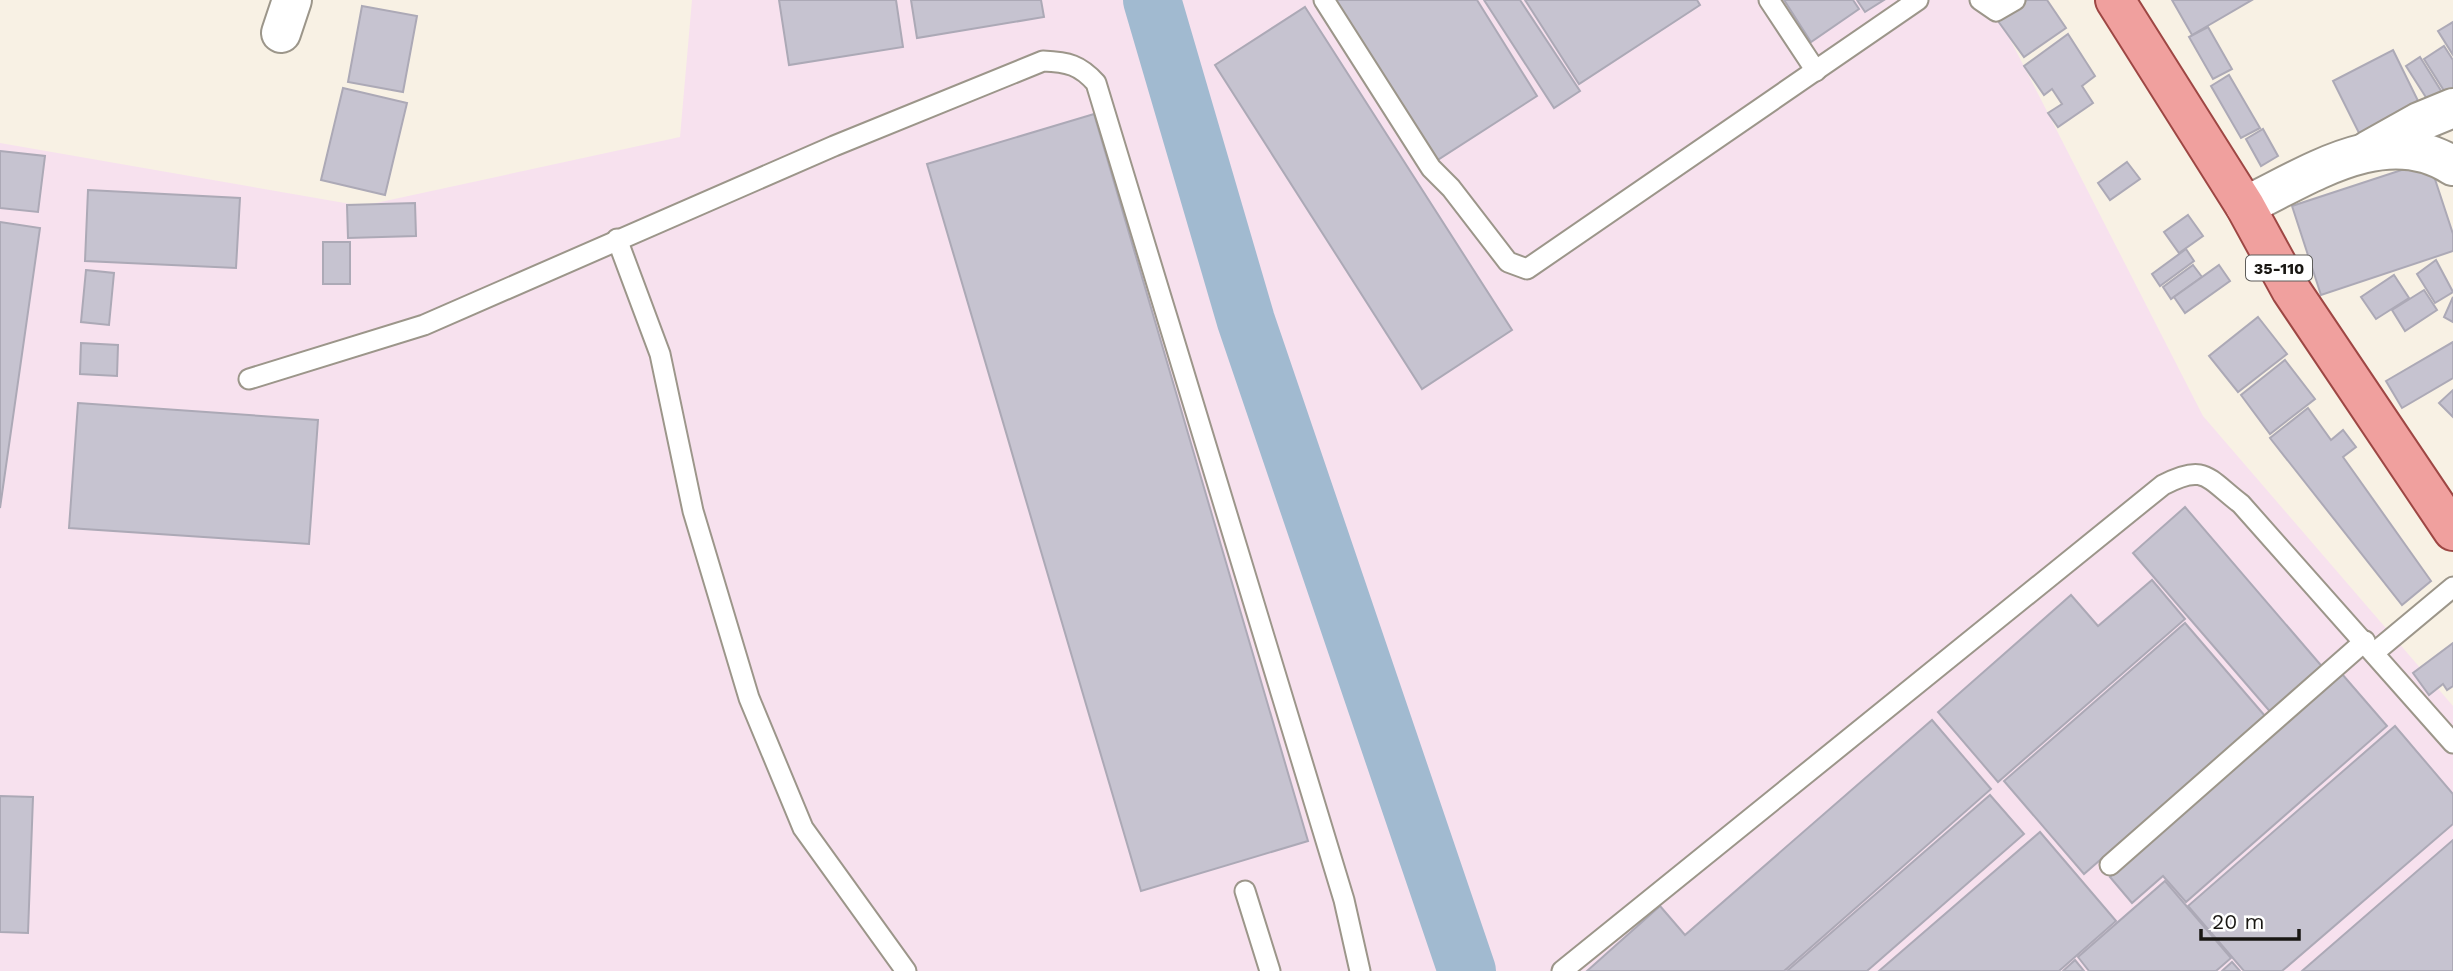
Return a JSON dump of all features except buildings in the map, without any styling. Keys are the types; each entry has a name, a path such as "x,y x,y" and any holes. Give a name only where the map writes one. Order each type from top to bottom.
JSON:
{"main road":[{"name":"35-110","path":"2115,0 2245,206 2291,290 2453,531"}],"street":[{"path":"2245,206 2348,157 2369,150 2419,122 2453,108"},
{"path":"2369,150 2428,153 2453,166"}],"lane":[{"path":"1324,0 1431,169 1451,188 1508,262 1527,269 1918,0"},
{"path":"1769,0 1816,71"},
{"path":"1980,0 1996,11 2015,0"},
{"path":"249,379 424,325 617,239 1043,61 1069,62 1084,69 1096,83 1343,900 1360,971"},
{"path":"617,239 660,354 693,511 749,698 803,828 906,971"},
{"path":"1562,971 2163,485 2186,473 2202,474 2241,505 2370,646 2453,743"},
{"path":"2110,866 2370,646 2453,587"},
{"path":"1245,891 1270,971"}],"shaded area":[{"path":"692,0 1990,0 2203,416 2453,706 2453,971 0,971 0,143 362,206 680,137"}],"waterway":[{"path":"1152,0 1246,321 1467,971"}]}
